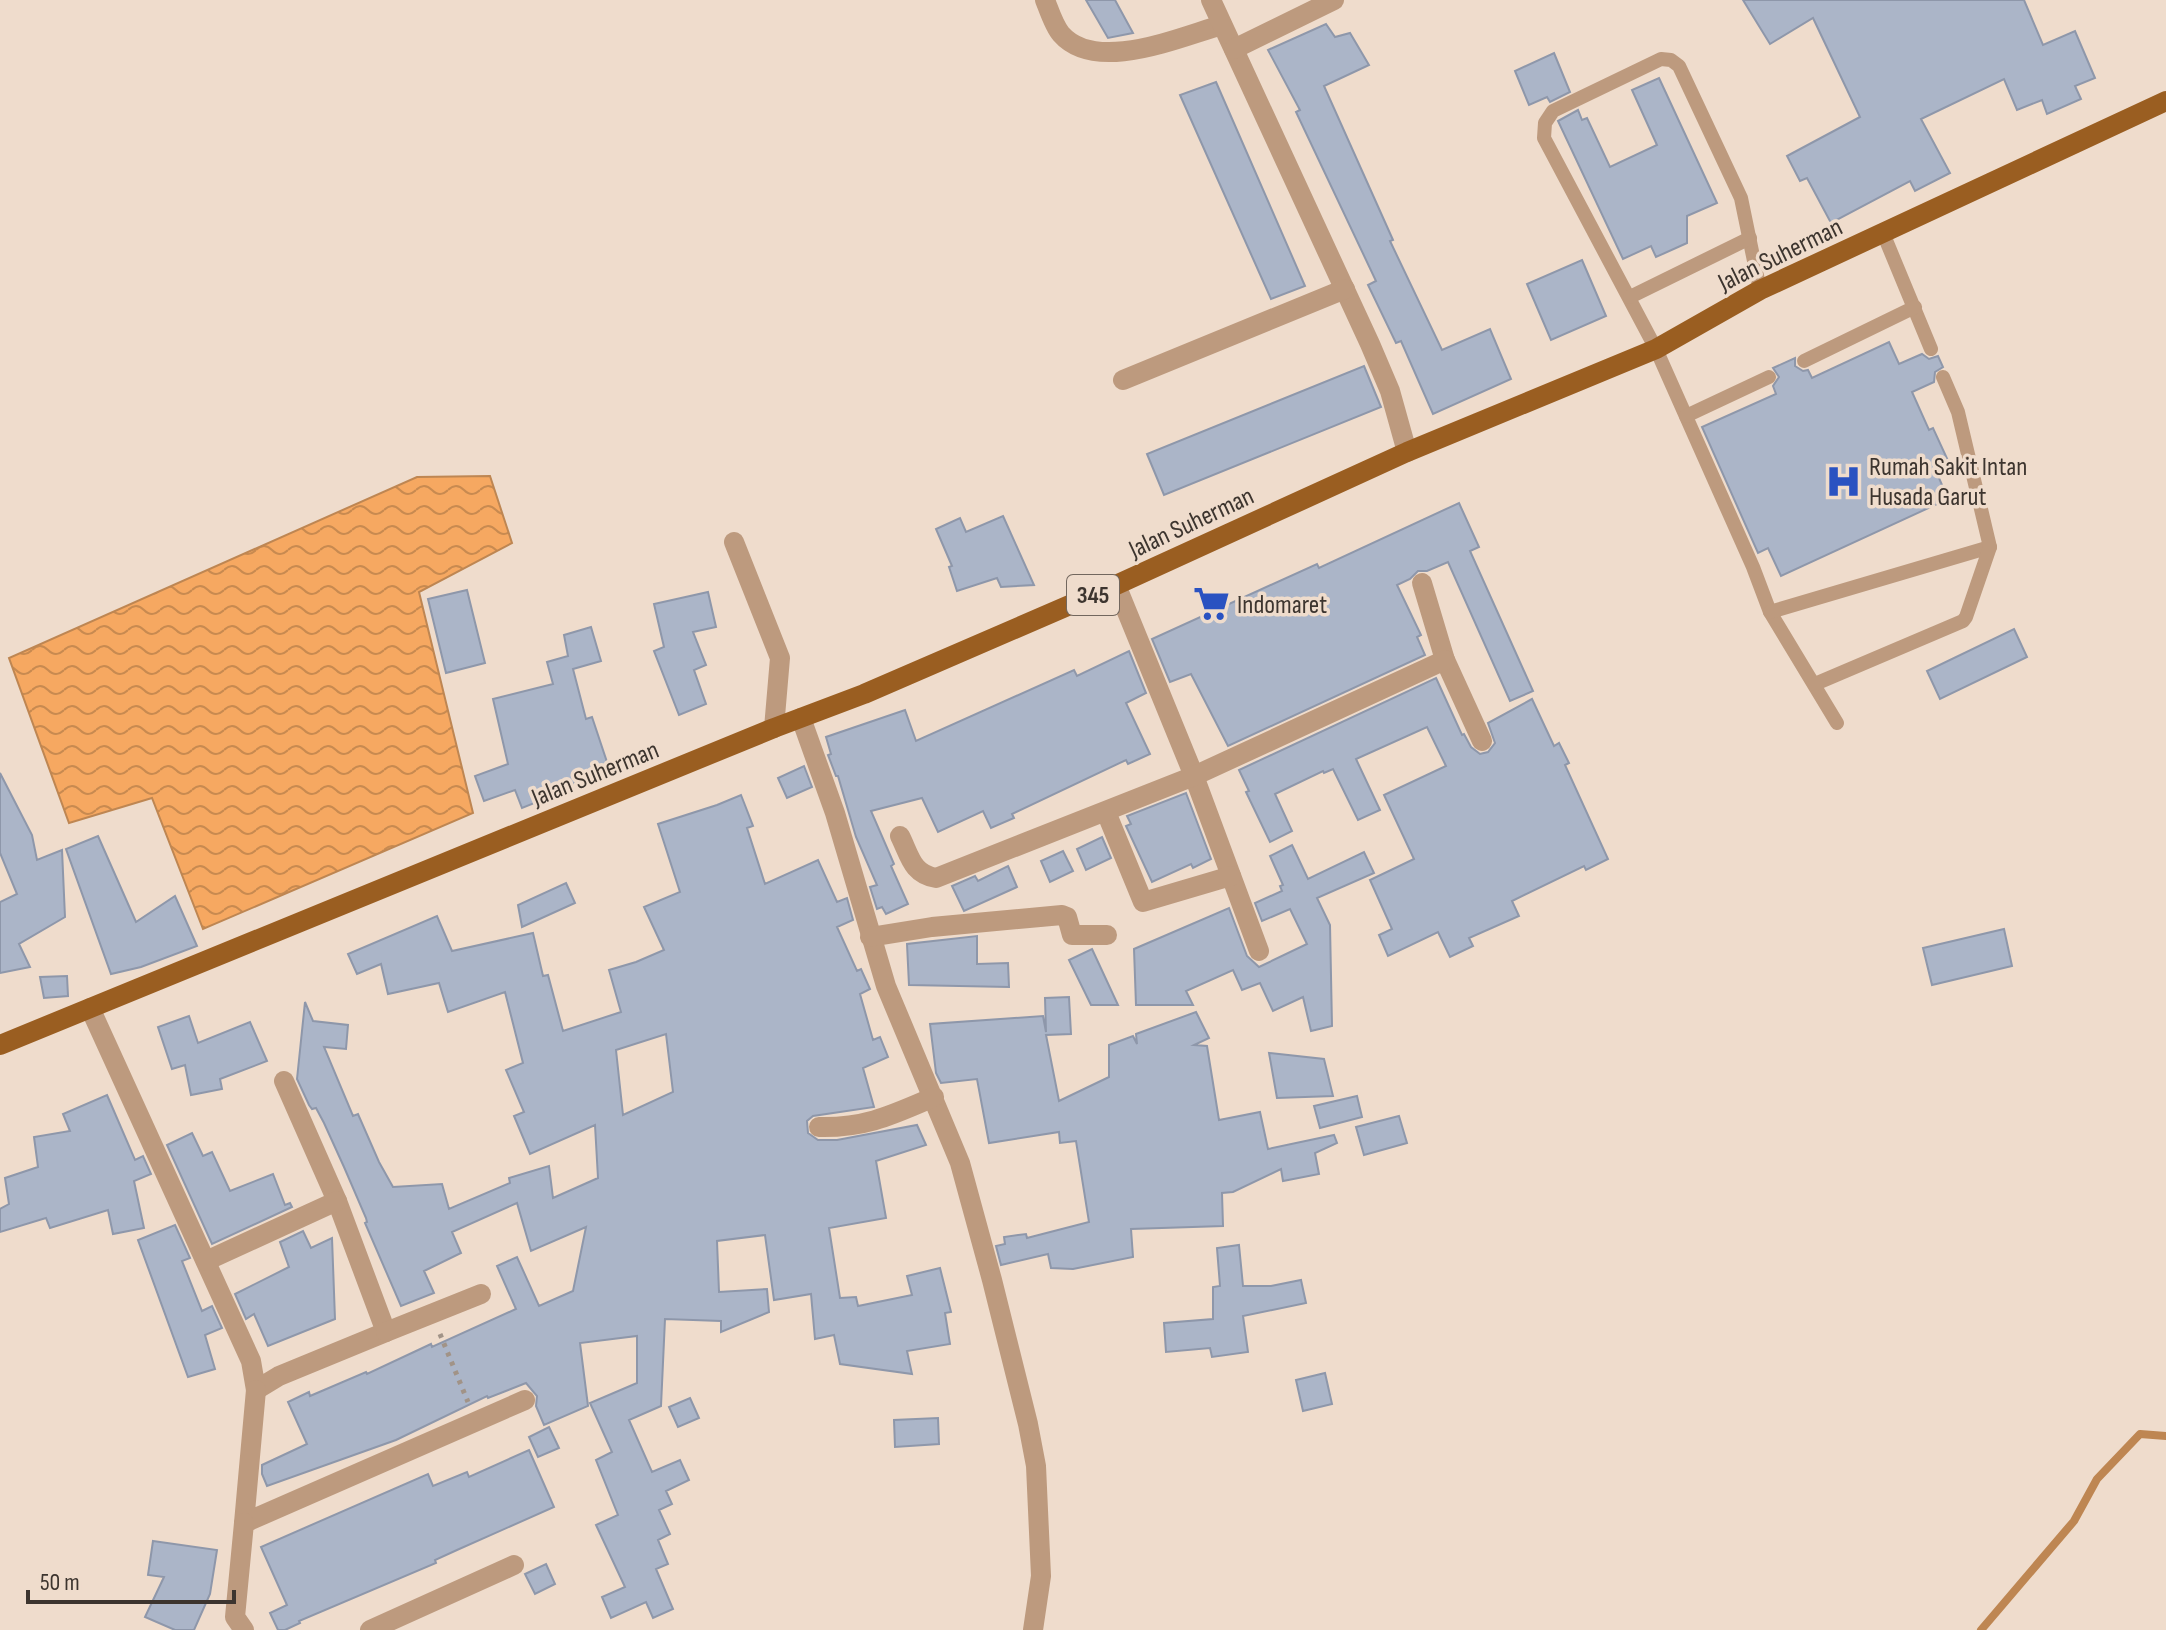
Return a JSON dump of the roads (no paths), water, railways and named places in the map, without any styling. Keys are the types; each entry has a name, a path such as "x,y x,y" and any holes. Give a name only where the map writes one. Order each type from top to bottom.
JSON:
{"main road":[{"name":"Jalan Suherman","path":"0,1045 864,694 1116,585 1407,452 1656,349 1760,290 2166,101"}],"street":[{"path":"1045,0 1060,34 1084,51 1122,53 1222,25"},
{"path":"1211,0 1390,391 1407,452"},
{"path":"1234,49 1334,0"},
{"path":"1123,380 1345,289"},
{"path":"734,542 780,658 774,728"},
{"path":"1422,583 1445,660 1482,741"},
{"path":"1116,585 1194,776 1259,951"},
{"path":"900,836 915,867 924,876 936,878 1194,776 1445,660"},
{"path":"801,718 860,891 870,937 886,986 960,1163 1028,1424 1036,1466 1041,1576 1033,1630"},
{"path":"1106,812 1143,902 1231,876"},
{"path":"870,937 932,927 1062,915 1067,917 1072,935 1107,935"},
{"path":"90,1008 251,1361 256,1390 235,1617 244,1630"},
{"path":"284,1081 337,1201 386,1332"},
{"path":"819,1127 849,1128 890,1116 934,1097"},
{"path":"206,1261 337,1201"},
{"path":"256,1390 279,1376 481,1294"},
{"path":"244,1523 525,1400"},
{"path":"370,1630 514,1565"}],"lane":[{"path":"1760,290 1741,198 1679,66 1671,60 1661,59 1553,111 1545,123 1544,138 1656,349 1770,612 1837,723"},
{"path":"1883,233 1931,349"},
{"path":"1630,297 1750,238"},
{"path":"1804,361 1915,307"},
{"path":"1686,416 1769,377"},
{"path":"1815,684 1963,621 1990,547 1958,412 1943,377"},
{"path":"1770,612 1990,547"}],"water":[{"path":"490,476 512,543 419,592 473,813 203,929 152,798 69,823 9,658 417,477"}],"waterway":[{"path":"1981,1630 2074,1521 2097,1479 2140,1434 2166,1436"}],"place":[{"name":"Rumah Sakit Intan Husada Garut","path":"1843,481"},
{"name":"Indomaret","path":"1211,604"}]}
